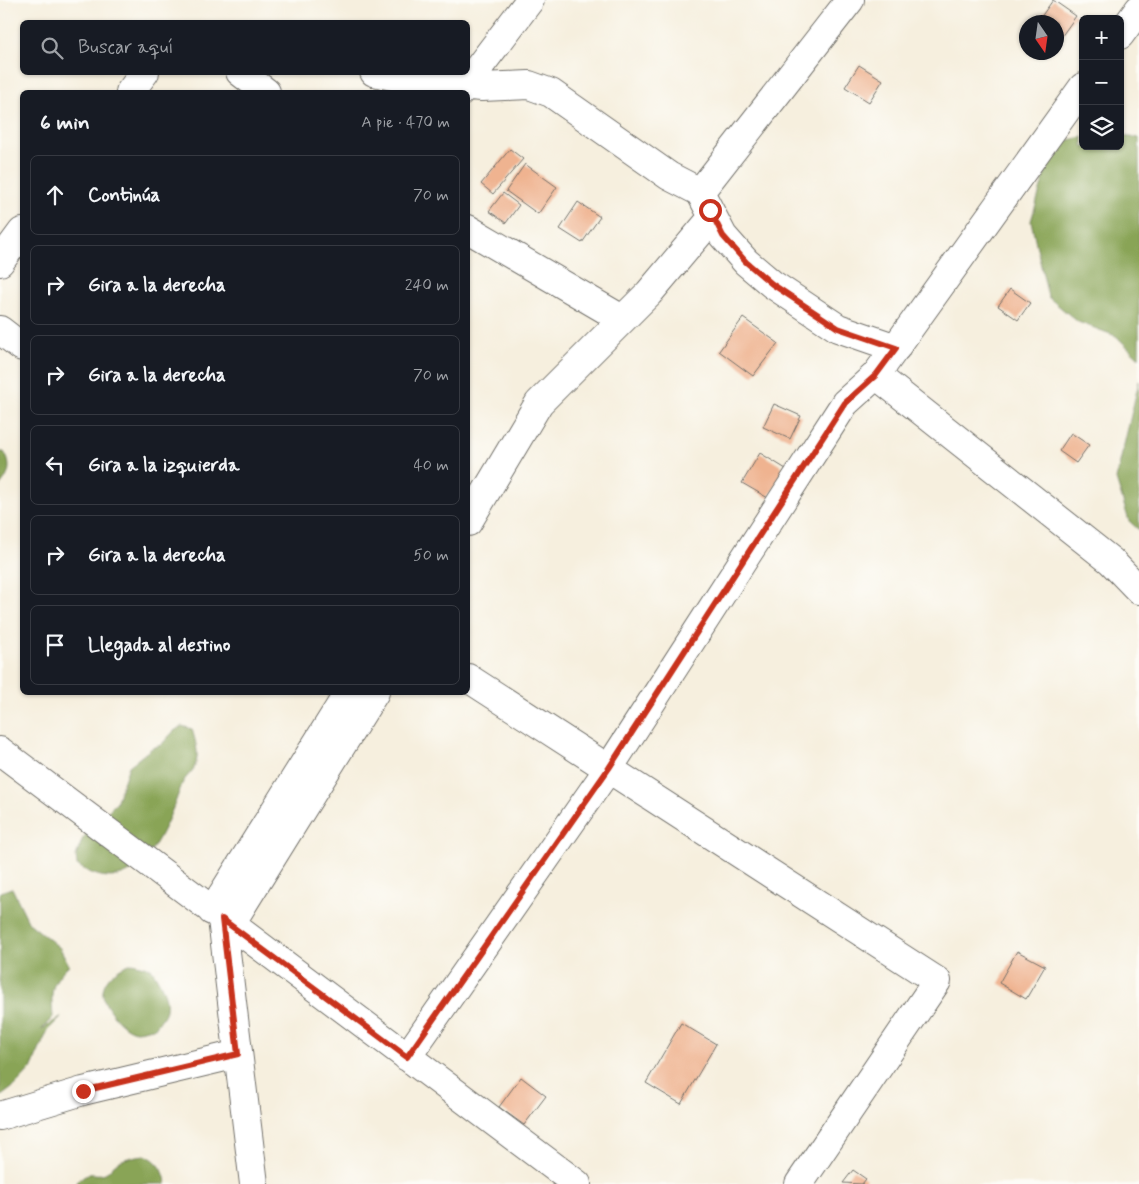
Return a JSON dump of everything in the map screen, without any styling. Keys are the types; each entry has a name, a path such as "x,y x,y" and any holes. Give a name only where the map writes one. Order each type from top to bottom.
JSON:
{"street":[{"path":"463,89 530,0"},
{"path":"700,192 850,0"},
{"path":"1124,30 1139,9"},
{"path":"132,90 143,75"},
{"path":"244,75 263,90"},
{"path":"388,75 463,89 529,85 551,93 669,176 700,192 723,236 746,262 772,284 838,328 896,348"},
{"path":"407,1057 609,768 845,403 876,375 1079,93"},
{"path":"470,519 539,403 649,293 713,217"},
{"path":"470,231 622,319"},
{"path":"0,262 20,235"},
{"path":"0,330 20,345"},
{"path":"876,375 1111,561 1139,590"},
{"path":"470,679 938,981 799,1184"},
{"path":"254,1184 221,918 347,695"},
{"path":"221,918 373,695"},
{"path":"0,751 577,1184"},
{"path":"0,1116 83,1091 238,1054"}],"green space":[{"path":"1124,136 1139,138 1139,358 1116,336 1078,322 1048,297 1031,221 1054,143 1079,138 1079,150 1124,150"},
{"path":"1139,381 1139,530 1129,521 1116,479"},
{"path":"0,452 4,452 7,456 9,469 6,478 0,486"},
{"path":"182,726 192,729 196,747 196,761 194,768 182,784 158,840 146,857 133,869 117,876 98,875 77,865 76,856 83,838 116,803 129,766 152,748 161,745 174,731"},
{"path":"12,888 29,923 60,948 69,965 58,977 53,988 53,1017 41,1030 62,1016 48,1030 31,1069 16,1085 0,1097 0,892"},
{"path":"133,963 151,968 160,982 164,993 167,1005 166,1010 155,1028 136,1031 125,1027 110,1011 104,1000 103,989 108,979 117,970"},
{"path":"145,1155 160,1166 166,1184 76,1184 88,1174 103,1174 122,1160"}],"building":[{"path":"1053,0 1076,16 1064,33 1064,15 1042,15"},
{"path":"859,65 883,80 869,102 845,87"},
{"path":"510,149 523,159 493,194 481,184"},
{"path":"525,164 557,187 538,214 506,191"},
{"path":"503,193 519,205 506,223 489,211"},
{"path":"578,202 600,217 582,243 560,229"},
{"path":"1010,289 1030,303 1018,320 998,306"},
{"path":"743,318 778,343 753,376 719,351"},
{"path":"774,404 801,416 790,439 763,427"},
{"path":"1071,433 1089,445 1076,463 1059,451"},
{"path":"760,453 786,469 768,498 742,483"},
{"path":"1017,951 1045,966 1026,999 999,983"},
{"path":"681,1023 716,1044 681,1104 646,1083"},
{"path":"521,1077 546,1096 524,1125 499,1107"},
{"path":"853,1170 866,1179 862,1184 843,1183"}],"route":[{"path":"83,1091 238,1054 222,919 407,1057 609,768 845,403 876,375 896,348 838,328 772,284 746,262 723,236 710,210"}]}
